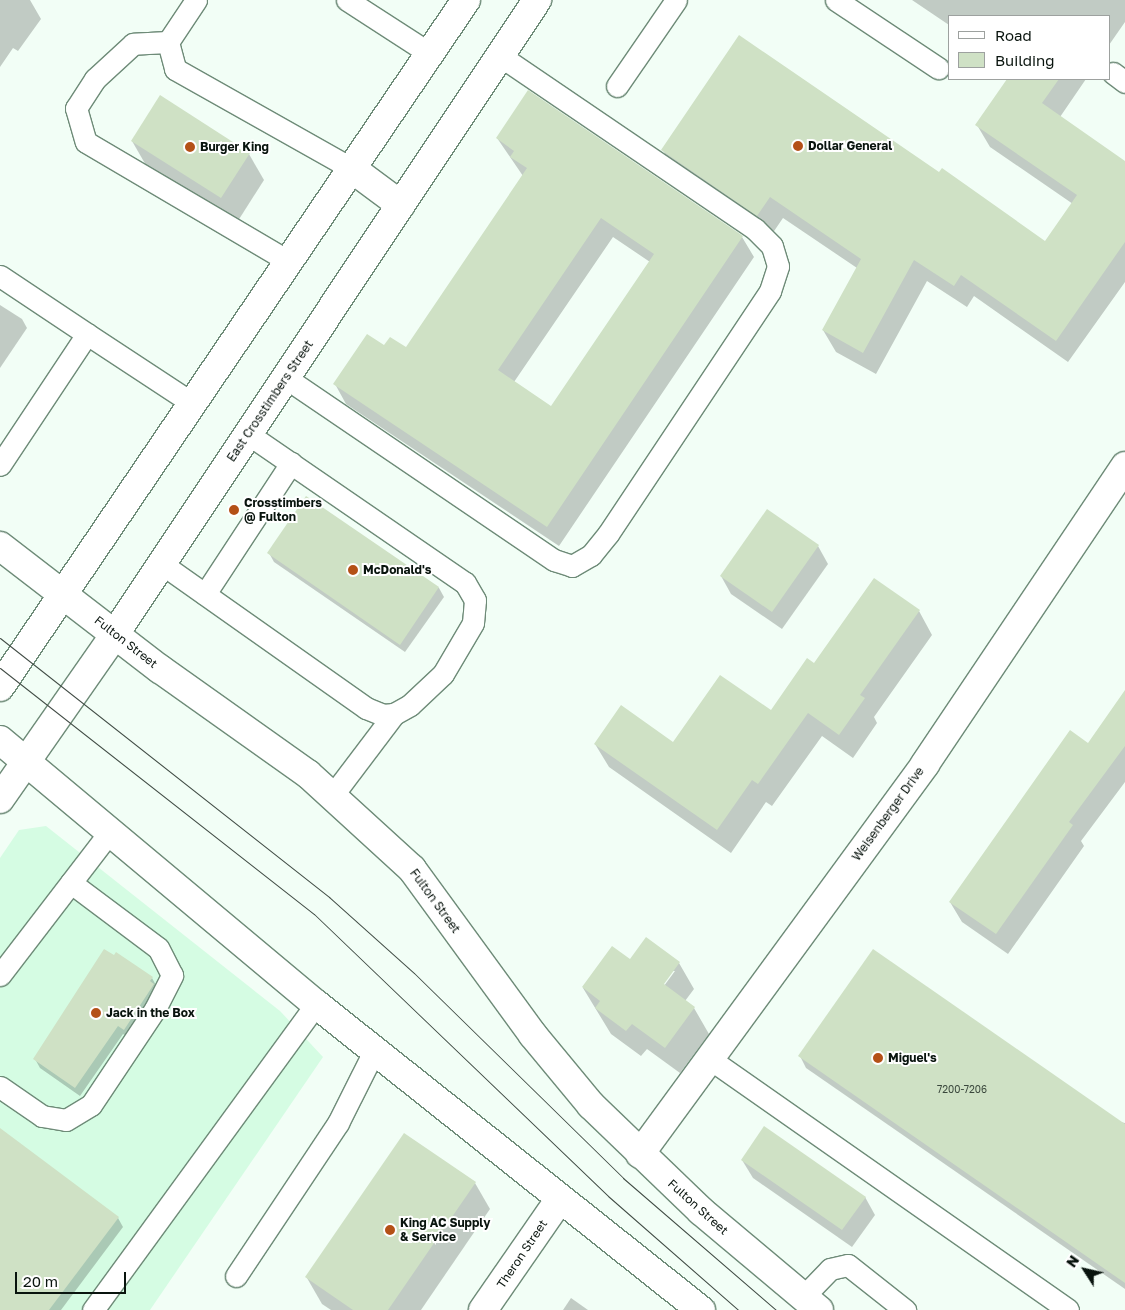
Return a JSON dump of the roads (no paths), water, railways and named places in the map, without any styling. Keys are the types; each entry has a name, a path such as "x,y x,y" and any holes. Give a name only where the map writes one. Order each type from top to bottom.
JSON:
{"main road":[{"path":"0,687 466,0"},
{"name":"East Crosstimbers Street","path":"0,798 115,634 537,0"},
{"path":"351,168 401,205"},
{"name":"Weisenberger Drive","path":"640,1154 925,764 1125,466"},
{"name":"Fulton Street","path":"0,546 115,634 308,774 412,869 532,1036 591,1105 640,1154 811,1304"},
{"path":"0,740 316,1004 701,1310"},
{"name":"Theron Street","path":"484,1310 560,1199"}],"lane":[{"path":"168,42 196,0"},
{"path":"347,0 429,53"},
{"path":"617,86 676,0"},
{"path":"836,0 938,68"},
{"path":"168,42 176,69 351,168"},
{"path":"168,42 134,44 95,79 76,108 86,142 288,261"},
{"path":"286,378 554,560 572,566 591,555 608,534 770,291 778,266 772,246 755,229 500,56"},
{"path":"0,276 192,403"},
{"path":"0,465 87,334"},
{"path":"248,434 465,583 475,600 473,623 443,674 410,705 394,714 332,796"},
{"path":"205,594 291,463"},
{"path":"162,564 366,708 383,715 394,714"},
{"path":"0,975 109,833"},
{"path":"0,1087 42,1116 66,1120 91,1104 155,1009 172,975 158,948 71,883"},
{"path":"93,1310 316,1004"},
{"path":"236,1276 338,1122 374,1051"},
{"path":"710,1058 1068,1310"},
{"path":"811,1304 830,1269 848,1265 905,1310"}],"tram line":[{"path":"0,638 329,897 414,973 623,1178 776,1310"},
{"path":"0,668 314,914 608,1196 738,1310"}],"place":[{"name":"Dollar General","path":"798,146"},
{"name":"Burger King","path":"190,147"},
{"name":"Crosstimbers @ Fulton","path":"234,510"},
{"name":"McDonald's","path":"353,570"},
{"name":"Jack in the Box","path":"96,1013"},
{"name":"Miguel's","path":"878,1058"},
{"name":"King AC Supply & Service","path":"390,1230"}]}
